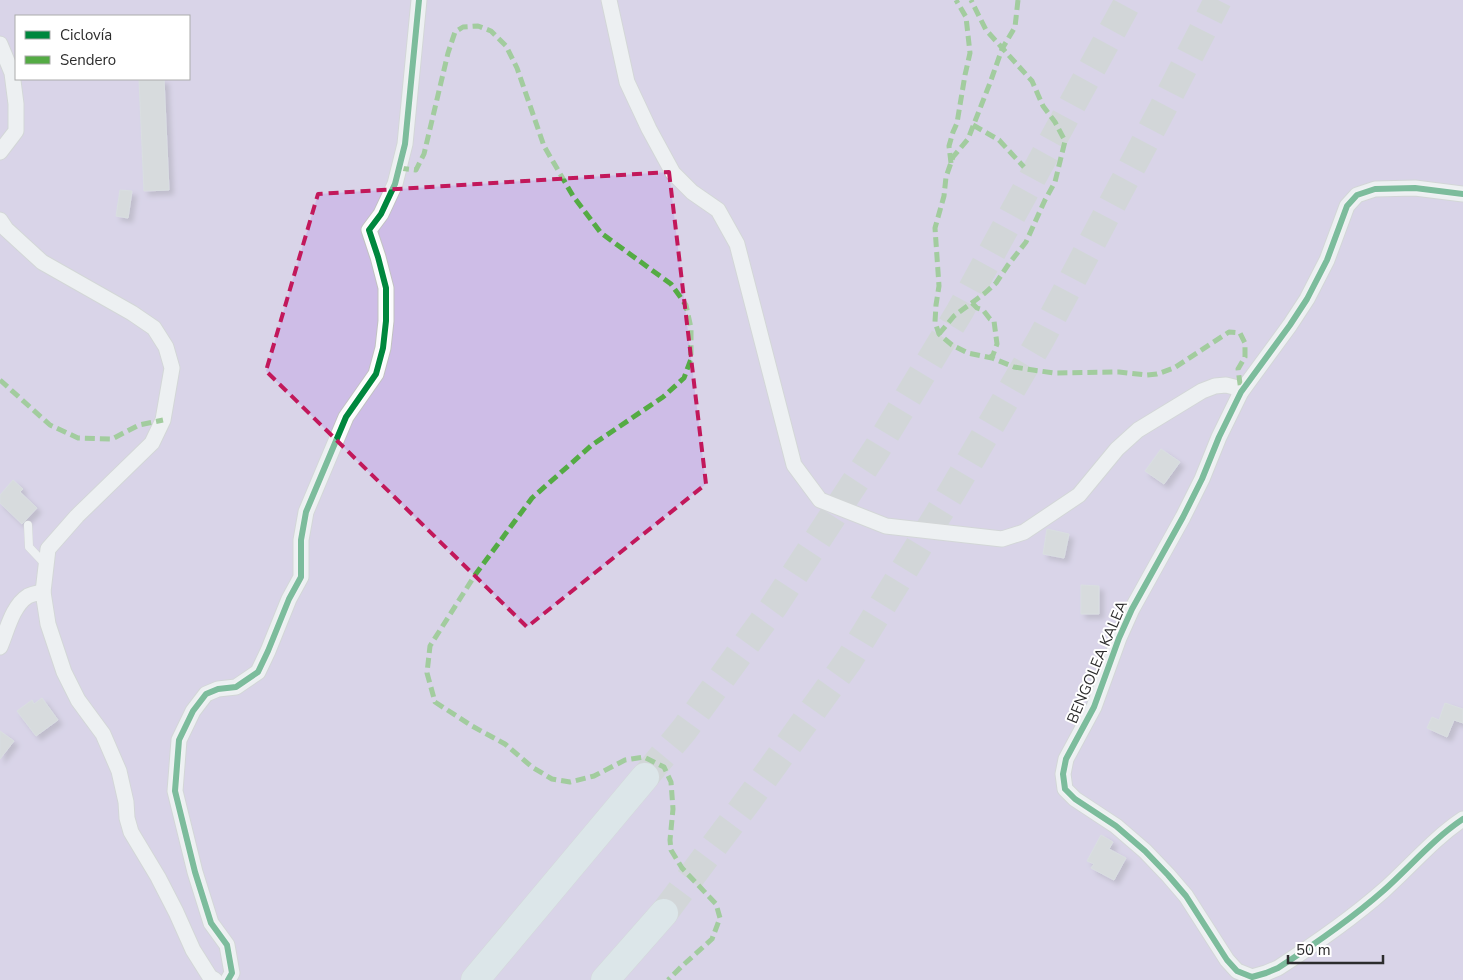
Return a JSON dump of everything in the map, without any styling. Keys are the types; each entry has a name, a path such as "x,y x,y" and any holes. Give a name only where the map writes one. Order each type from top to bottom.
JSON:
{"highway":[{"path":"475,980 645,777"},
{"path":"605,980 664,913"}],"street":[{"path":"228,980 232,973 226,945 211,923 195,872 175,791 178,740 193,711 206,694 218,689 236,687 258,672 289,599 301,576 300,557 306,512 346,416 376,374 383,348 386,321 386,288 369,230 381,214 395,184 405,144 419,0"},
{"path":"609,0 626,82 649,129 673,173 692,192 718,210 737,244 794,465 820,500 886,526 1002,539 1024,532 1080,495 1118,449 1138,430 1202,391 1215,386 1226,384 1241,392 1307,299 1327,260 1347,206 1356,195 1375,189 1399,187 1463,194"},
{"path":"0,44 12,73 16,104 16,131 0,152"},
{"path":"0,220 6,229 42,262 132,313 154,328 166,347 172,368 163,420 152,443 77,516 48,549 43,592 48,624 64,672 78,700 103,734 119,771 131,832 169,898 193,950 210,977 215,980"},
{"name":"BENGOLEA KALEA","path":"1241,392 1184,518 1132,609 1119,638 1094,706 1066,759 1063,774 1066,788 1075,799 1116,826 1145,851 1186,896 1226,960 1238,971 1252,977 1278,968 1356,915 1422,852 1463,819"},
{"path":"0,647 20,603 29,595 43,592"}],"lane":[{"path":"28,525 29,547 46,565"}],"highlighted area":[{"path":"669,172 706,484 527,627 266,371 318,194"}],"shaded area":[{"path":"0,0 1463,0 1463,980 0,980"}],"building":[{"path":"139,80 164,80 169,190 144,191"},
{"path":"120,190 132,191 128,218 116,216"},
{"path":"1161,449 1180,462 1164,484 1145,471"},
{"path":"13,480 23,489 20,492 37,508 22,524 0,503 0,495"},
{"path":"1047,529 1069,534 1064,558 1043,554"},
{"path":"1081,585 1099,586 1099,614 1081,614"},
{"path":"42,698 58,720 36,736 17,711 32,700 34,704"},
{"path":"1445,703 1463,709 1463,723 1454,720 1447,737 1427,728 1432,717 1439,720"},
{"path":"0,731 14,741 0,759"},
{"path":"1101,835 1113,842 1109,849 1126,858 1114,880 1091,868 1094,864 1087,861"}],"tunnel":[{"path":"645,777 684,730 774,606 878,447 960,311 1129,0"},
{"path":"664,913 750,798 849,660 953,490 1041,339 1218,0"}],"marked path":[{"path":"951,163 949,146 957,123 970,53 966,17 956,0"},
{"path":"939,334 954,316 996,283 1026,242 1055,182 1065,141 1055,122 1043,106 1032,81 986,30 971,0"},
{"path":"1018,0 1015,27 1002,49 968,139 953,157 946,177 944,196 935,228 939,286 935,322 939,334 952,345 968,353 992,358 1014,367 1054,373 1119,372 1147,375 1157,374 1174,368 1229,332 1240,333 1245,343 1245,357 1238,369 1241,391"},
{"path":"399,168 416,170 424,154 448,53 455,32 463,27 478,26 491,31 506,46 517,68 544,146 573,196 601,233 671,284 686,305 691,328 691,359 684,378 663,397 592,445 532,498 475,575 430,646 427,673 435,702 472,726 505,744 532,767 552,779 570,782 594,776 625,760 644,757 664,767 671,782 673,809 671,850 682,868 716,904 720,918 712,939 668,980"},
{"path":"973,125 999,140 1024,167"},
{"path":"972,303 977,308 983,310 994,321 997,344 993,355 989,358"},
{"path":"0,380 50,425 78,438 112,439 139,425 163,420"}],"cycle path":[{"path":"228,980 232,973 227,945 211,923 195,872 175,791 179,740 193,711 206,694 218,689 236,687 258,672 289,599 301,577 301,540 306,512 346,417 376,374 383,348 386,321 386,288 369,230 381,214 395,184 405,144 419,0"},
{"path":"1463,194 1415,188 1375,189 1357,195 1347,206 1327,260 1307,299 1241,392 1183,517 1132,609 1119,638 1094,707 1066,759 1063,774 1065,789 1075,799 1116,826 1145,851 1186,896 1227,960 1237,971 1252,977 1278,968 1345,922 1371,902 1432,844 1463,819"}]}
